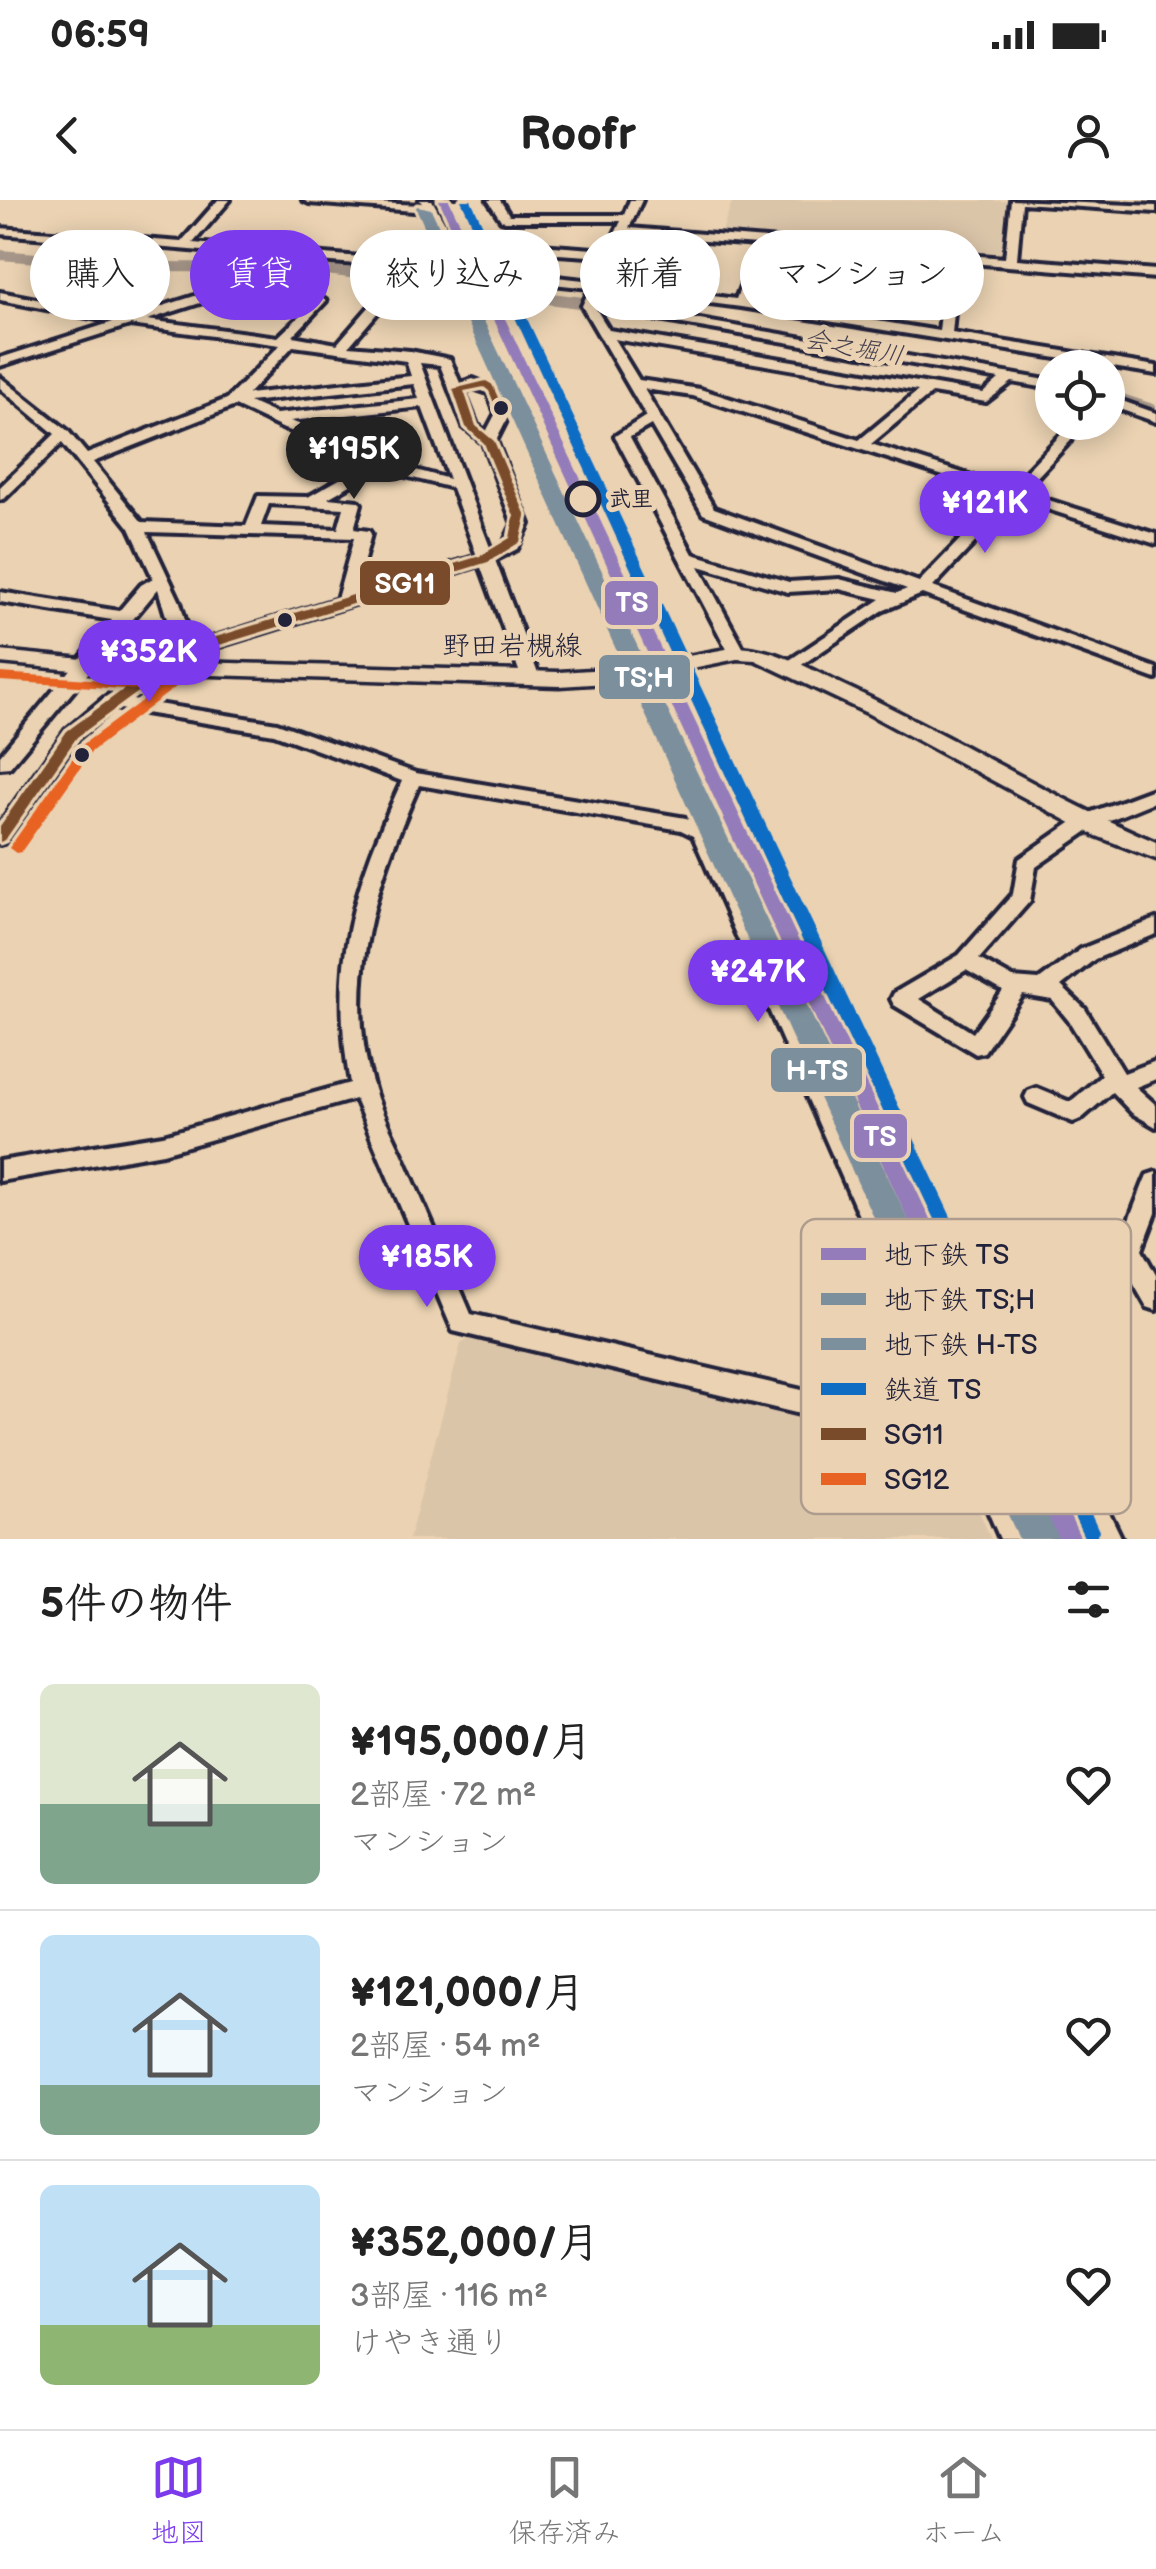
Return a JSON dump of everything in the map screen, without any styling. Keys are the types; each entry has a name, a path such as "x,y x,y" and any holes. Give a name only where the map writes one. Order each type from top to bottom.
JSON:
{"main road":[{"name":"野田岩槻線","path":"0,657 83,665 531,679 622,675 737,652 759,654 1088,821 1156,851"}],"street":[{"path":"184,246 224,200"},
{"path":"309,200 428,204 440,225 436,230"},
{"path":"452,200 467,230"},
{"path":"494,200 505,218 558,216 740,239"},
{"path":"520,200 527,217 520,230"},
{"path":"550,200 558,216"},
{"path":"623,230 636,200"},
{"path":"1011,262 1019,200 1156,209"},
{"path":"0,231 184,246 350,267"},
{"path":"984,260 1156,274"},
{"path":"0,296 128,321 445,362 471,427 488,441 521,524 511,546 484,559 185,651 110,702 72,734 0,837"},
{"path":"0,362 190,302"},
{"path":"234,400 305,320"},
{"path":"342,346 365,320"},
{"path":"600,320 708,511 1156,674"},
{"path":"711,320 1035,382"},
{"path":"856,320 1156,370"},
{"path":"945,334 946,320"},
{"path":"604,333 986,398 1009,378"},
{"path":"410,355 531,679"},
{"path":"83,461 234,400 418,379"},
{"path":"0,380 63,434 137,527 162,578 185,651"},
{"path":"456,385 474,383 491,387 503,413 488,441"},
{"path":"635,384 694,392 1156,539"},
{"path":"861,445 928,388"},
{"path":"234,400 341,443 350,455 457,484"},
{"path":"276,418 427,402"},
{"path":"1125,406 1156,418"},
{"path":"654,417 622,436 737,652"},
{"path":"0,495 63,434"},
{"path":"791,667 894,596 923,588 1063,440"},
{"path":"311,502 375,464"},
{"path":"253,528 263,499 353,504 345,532"},
{"path":"137,527 363,534 345,601"},
{"path":"685,557 788,587 839,584 894,596"},
{"path":"44,770 2,762 147,588 162,578"},
{"path":"0,597 124,617"},
{"path":"110,702 277,729 413,778 686,824 701,832 873,1219"},
{"path":"413,778 371,879 350,962 354,1056 362,1088 462,1322 801,1402"},
{"path":"1017,987 976,1046 902,1000 966,960 1023,896 1026,864 1088,821 1156,794"},
{"path":"1045,987 1088,954 1156,926"},
{"path":"966,960 994,979 1017,987 1045,987 1063,997 1115,1081 1156,1118"},
{"path":"1036,1097 1074,1113 1115,1081 1156,1070"},
{"path":"0,1172 163,1144 362,1088"},
{"path":"1131,1244 1156,1182"},
{"path":"1131,1256 1156,1298"},
{"path":"1004,1514 1015,1539"},
{"path":"1096,1514 1108,1539"}],"shaded area":[{"path":"733,200 1010,201 1008,260 984,258 984,230 740,230 740,239 720,237"},
{"path":"472,1337 801,1415 801,1514 980,1514 991,1539 409,1539 461,1344"}],"waterway":[{"path":"1061,200 1133,205"},
{"name":"会之堀川","path":"0,255 147,267 311,268 580,302"},
{"name":"会之堀川","path":"1125,401 1156,412"}],"metro line":[{"name":"TS","path":"444,200 919,1219"},
{"name":"H-TS","path":"421,208 885,1219"},
{"name":"TS;H","path":"426,209 897,1219"},
{"name":"H-TS","path":"1021,1514 1032,1539"},
{"name":"TS;H","path":"1034,1514 1046,1539"},
{"name":"TS","path":"1056,1514 1068,1539"}],"rail line":[{"name":"TS","path":"466,200 941,1219"},
{"name":"TS","path":"1078,1514 1086,1531"}],"transit line":[{"name":"SG11","path":"0,837 72,734 185,651 484,559 516,540 520,516 489,441 471,427 458,389 486,384 494,390 501,408"},
{"name":"SG12","path":"0,677 161,687"},
{"name":"SG12","path":"16,848 87,748 174,683"}],"place":[{"name":"武里","path":"583,499"}]}
